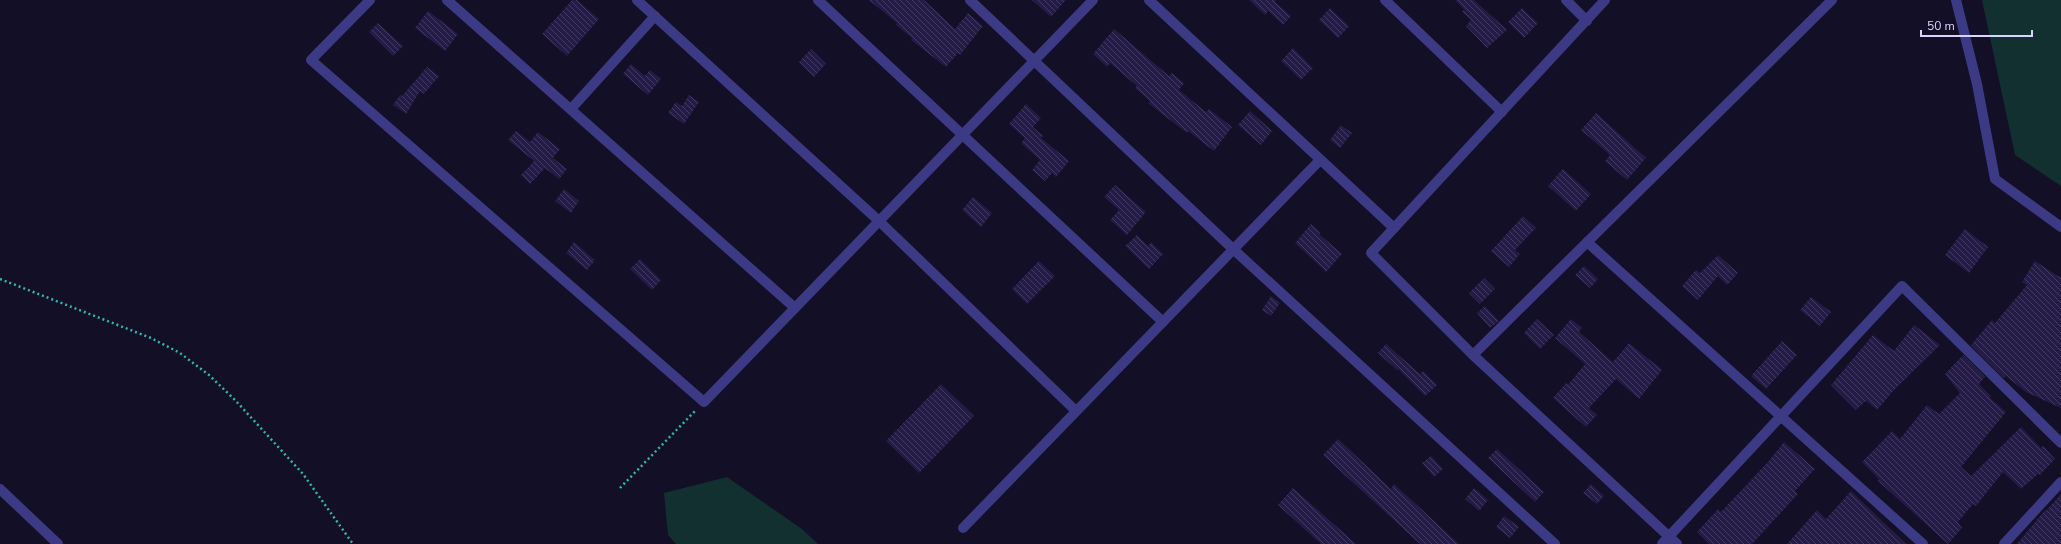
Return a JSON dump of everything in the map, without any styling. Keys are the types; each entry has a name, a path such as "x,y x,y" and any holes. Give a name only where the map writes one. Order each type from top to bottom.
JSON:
{"street":[{"path":"370,0 311,60 704,402 1093,0"},
{"path":"447,0 795,308"},
{"path":"637,0 879,221 1076,411"},
{"path":"818,0 1163,322"},
{"path":"970,0 1233,249 1555,544"},
{"path":"1149,0 1394,228"},
{"path":"1385,0 1502,112"},
{"path":"1566,0 1587,21"},
{"path":"1605,0 1371,253 1473,354 1666,540 1677,544"},
{"path":"1473,354 1832,0"},
{"path":"1956,0 1977,84 1995,180 2061,228"},
{"path":"571,109 655,16"},
{"path":"963,528 1320,160"},
{"path":"1587,242 1923,544"},
{"path":"1666,540 1902,286 2061,443"},
{"path":"2004,544 2061,482"},
{"path":"0,489 58,544"}],"path":[{"path":"0,279 150,338 180,353 209,375 235,400 303,474 353,544"},
{"path":"620,488 704,402"}],"green space":[{"path":"1982,0 2061,0 2061,186 2015,155"},
{"path":"727,477 802,529 818,544 676,544 668,535 664,493"}],"building":[{"path":"572,0 577,0 599,19 567,56 542,34"},
{"path":"869,0 924,0 955,29 968,13 983,26 960,55 958,53 946,67 911,40 912,38 896,25 897,23"},
{"path":"1032,0 1066,0 1051,17"},
{"path":"1249,0 1276,0 1275,2 1291,16 1283,25 1268,11 1265,15"},
{"path":"1455,0 1474,0 1507,30 1487,48 1466,26 1471,20 1462,12 1464,9"},
{"path":"1330,8 1349,26 1338,38 1319,20"},
{"path":"1522,8 1538,23 1524,38 1508,22"},
{"path":"428,11 458,34 445,51 415,28"},
{"path":"378,23 403,46 393,56 369,32"},
{"path":"1114,29 1169,76 1172,73 1184,83 1179,90 1206,112 1209,109 1232,127 1214,151 1188,131 1187,133 1148,103 1150,101 1135,88 1137,86 1110,63 1107,67 1093,54"},
{"path":"1293,48 1313,68 1301,80 1281,61"},
{"path":"811,49 826,64 814,77 799,62"},
{"path":"631,64 645,76 650,70 661,79 648,95 623,74"},
{"path":"427,67 439,76 424,94 420,91 406,114 393,105 400,95 402,96"},
{"path":"689,95 699,102 684,124 668,113 676,102 682,106"},
{"path":"1026,104 1041,118 1033,127 1043,136 1041,138 1069,161 1056,177 1052,173 1045,181 1032,170 1040,160 1021,143 1025,138 1009,124"},
{"path":"1250,111 1272,131 1261,145 1238,125"},
{"path":"1596,113 1646,158 1627,180 1605,161 1610,155 1581,130"},
{"path":"1341,125 1352,133 1340,148 1330,140"},
{"path":"516,131 530,142 538,132 560,149 553,158 567,169 559,179 545,168 530,184 521,175 534,161 508,140"},
{"path":"1563,169 1591,194 1576,211 1548,186"},
{"path":"1115,185 1146,212 1127,235 1110,220 1119,210 1104,197"},
{"path":"564,189 579,201 571,213 555,201"},
{"path":"973,197 992,213 981,227 962,210"},
{"path":"1523,216 1536,228 1515,250 1520,254 1509,267 1491,251"},
{"path":"1311,224 1321,233 1319,234 1342,254 1326,272 1295,243"},
{"path":"1965,229 1988,247 1969,273 1945,255"},
{"path":"1137,235 1148,246 1151,242 1163,254 1149,269 1125,246"},
{"path":"574,242 595,260 587,270 566,253"},
{"path":"1718,255 1738,273 1727,285 1718,276 1698,300 1682,286 1696,270 1700,273"},
{"path":"640,259 661,280 652,290 630,269"},
{"path":"1039,261 1055,276 1027,304 1012,289"},
{"path":"2035,261 2061,278 2061,408 2026,392 2006,376 2004,378 1971,345 1992,320 1995,323 2027,285 2022,282"},
{"path":"1584,266 1598,279 1590,288 1575,275"},
{"path":"1484,278 1495,289 1480,304 1469,293"},
{"path":"1271,296 1280,303 1271,316 1262,310"},
{"path":"1811,297 1831,312 1820,326 1800,310"},
{"path":"1485,306 1499,321 1490,328 1477,313"},
{"path":"1537,319 1554,335 1540,349 1524,333"},
{"path":"1571,319 1582,328 1579,332 1613,362 1629,343 1662,370 1639,399 1616,379 1589,408 1597,415 1586,427 1553,398 1566,383 1568,385 1585,364 1555,338"},
{"path":"1914,325 1940,345 1894,390 1877,410 1866,401 1856,410 1831,385 1873,335 1894,351"},
{"path":"1782,341 1797,355 1766,389 1751,376"},
{"path":"1386,344 1420,374 1423,371 1437,385 1425,396 1398,369 1397,370 1378,353"},
{"path":"1963,355 1985,377 1979,384 1991,396 1990,398 2006,412 1961,467 1971,476 2021,427 2041,448 2043,446 2055,459 2040,475 2038,474 2021,489 2003,472 1976,506 1973,504 1958,522 1962,528 1948,544 1878,481 1879,479 1862,462 1892,431 1900,439 1927,405 1939,414 1960,393 1945,374"},
{"path":"941,384 974,416 919,473 886,441"},
{"path":"1338,439 1391,489 1394,484 1459,544 1420,544 1323,455"},
{"path":"1784,442 1815,469 1795,491 1798,494 1752,544 1709,544 1697,532 1718,509 1721,512 1767,463"},
{"path":"1497,449 1544,492 1535,502 1488,458"},
{"path":"1431,456 1443,469 1434,477 1422,463"},
{"path":"1591,484 1604,496 1597,504 1583,493"},
{"path":"1293,488 1356,544 1321,544 1278,505"},
{"path":"1474,488 1488,500 1479,511 1465,499"},
{"path":"1851,491 1906,544 1787,544 1817,510 1826,519"},
{"path":"2061,494 2061,544 2017,544 2045,510 2046,511"},
{"path":"1504,516 1519,527 1510,538 1496,527"}]}
